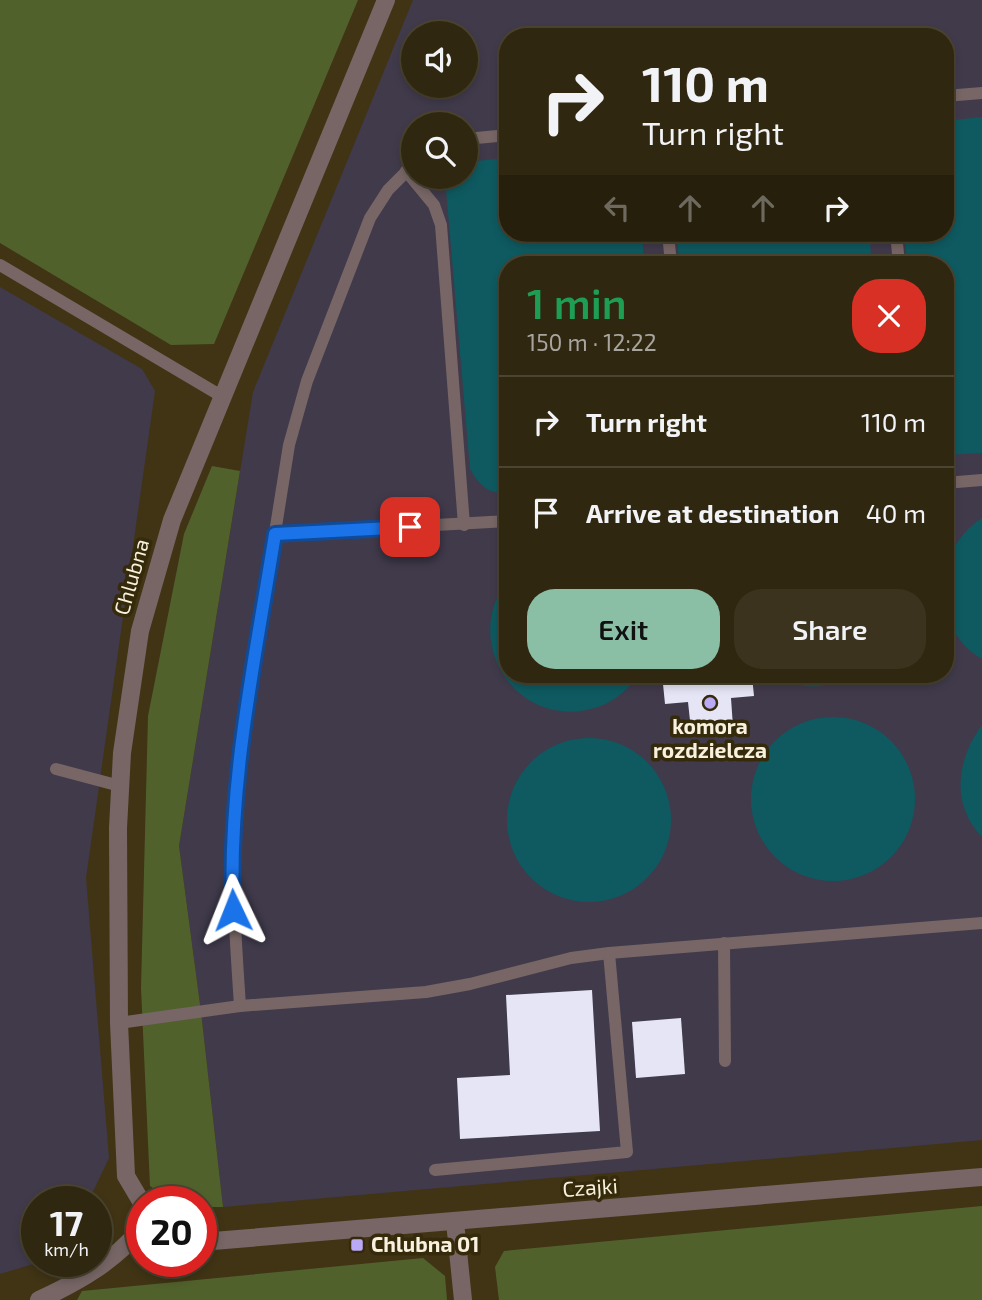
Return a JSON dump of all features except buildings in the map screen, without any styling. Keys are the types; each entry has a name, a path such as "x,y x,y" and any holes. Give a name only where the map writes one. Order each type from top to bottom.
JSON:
{"street":[{"name":"Chlubna","path":"132,1186 126,1176 119,1023 120,786 130,690 153,581 172,520 386,0"},
{"name":"Czajki","path":"217,1241 982,1177"},
{"path":"455,1222 463,1300"},
{"path":"39,1300 93,1274 126,1247"}],"lane":[{"path":"954,95 982,93"},
{"path":"478,138 499,136"},
{"path":"240,1006 233,910 232,821 236,777 289,445 327,323 370,218 388,190 401,177"},
{"path":"424,189 434,205 440,225 464,525"},
{"path":"0,265 223,397"},
{"path":"954,483 982,480"},
{"path":"275,534 499,522"},
{"path":"56,769 120,786"},
{"path":"119,1023 240,1006 426,992 470,984 571,958 609,953 982,923"},
{"path":"724,943 725,1061"},
{"path":"435,1170 627,1152 609,953"}],"shaded area":[{"path":"413,0 982,0 982,1140 223,1207 179,846 253,392 401,29 401,98 478,98 478,21 404,21"},
{"path":"0,287 142,369 155,391 86,878 109,1158 96,1186 21,1186 21,1268 0,1274"}],"green space":[{"path":"0,0 358,0 214,344 171,345 0,243"},
{"path":"212,466 240,471 179,846 223,1207 217,1207 217,1186 150,1186 141,988 148,716 184,534"},
{"path":"982,1206 982,1300 499,1300 495,1267 504,1251"},
{"path":"423,1258 445,1276 447,1300 77,1300 82,1291"}],"water":[{"path":"982,117 982,453 954,455 954,256 906,256 906,242 954,242 954,120"},
{"path":"499,159 499,242 643,242 643,256 499,256 499,492 485,487 470,469 446,189 478,189 478,161"},
{"path":"678,242 870,242 871,256 678,256"},
{"path":"982,518 982,659 954,631 954,548 965,532"},
{"path":"499,595 499,666 494,656 490,631 494,605"},
{"path":"510,683 632,683 616,698 598,707 569,712 544,707 522,695"},
{"path":"791,683 836,683 825,686"},
{"path":"833,717 864,724 891,741 908,768 915,799 908,830 891,857 864,874 833,881 802,874 775,857 758,830 751,799 758,768 775,741 802,724"},
{"path":"982,725 982,837 965,810 961,781 967,752"},
{"path":"589,738 620,745 647,762 664,789 671,820 664,851 647,878 620,895 589,902 558,895 531,878 514,851 507,820 514,789 531,762 558,745"}],"place":[{"name":"komora rozdzielcza","path":"710,703"},
{"name":"Chlubna 01","path":"357,1245"}],"route":[{"path":"233,910 231,861 236,777 275,534 410,527"}]}
